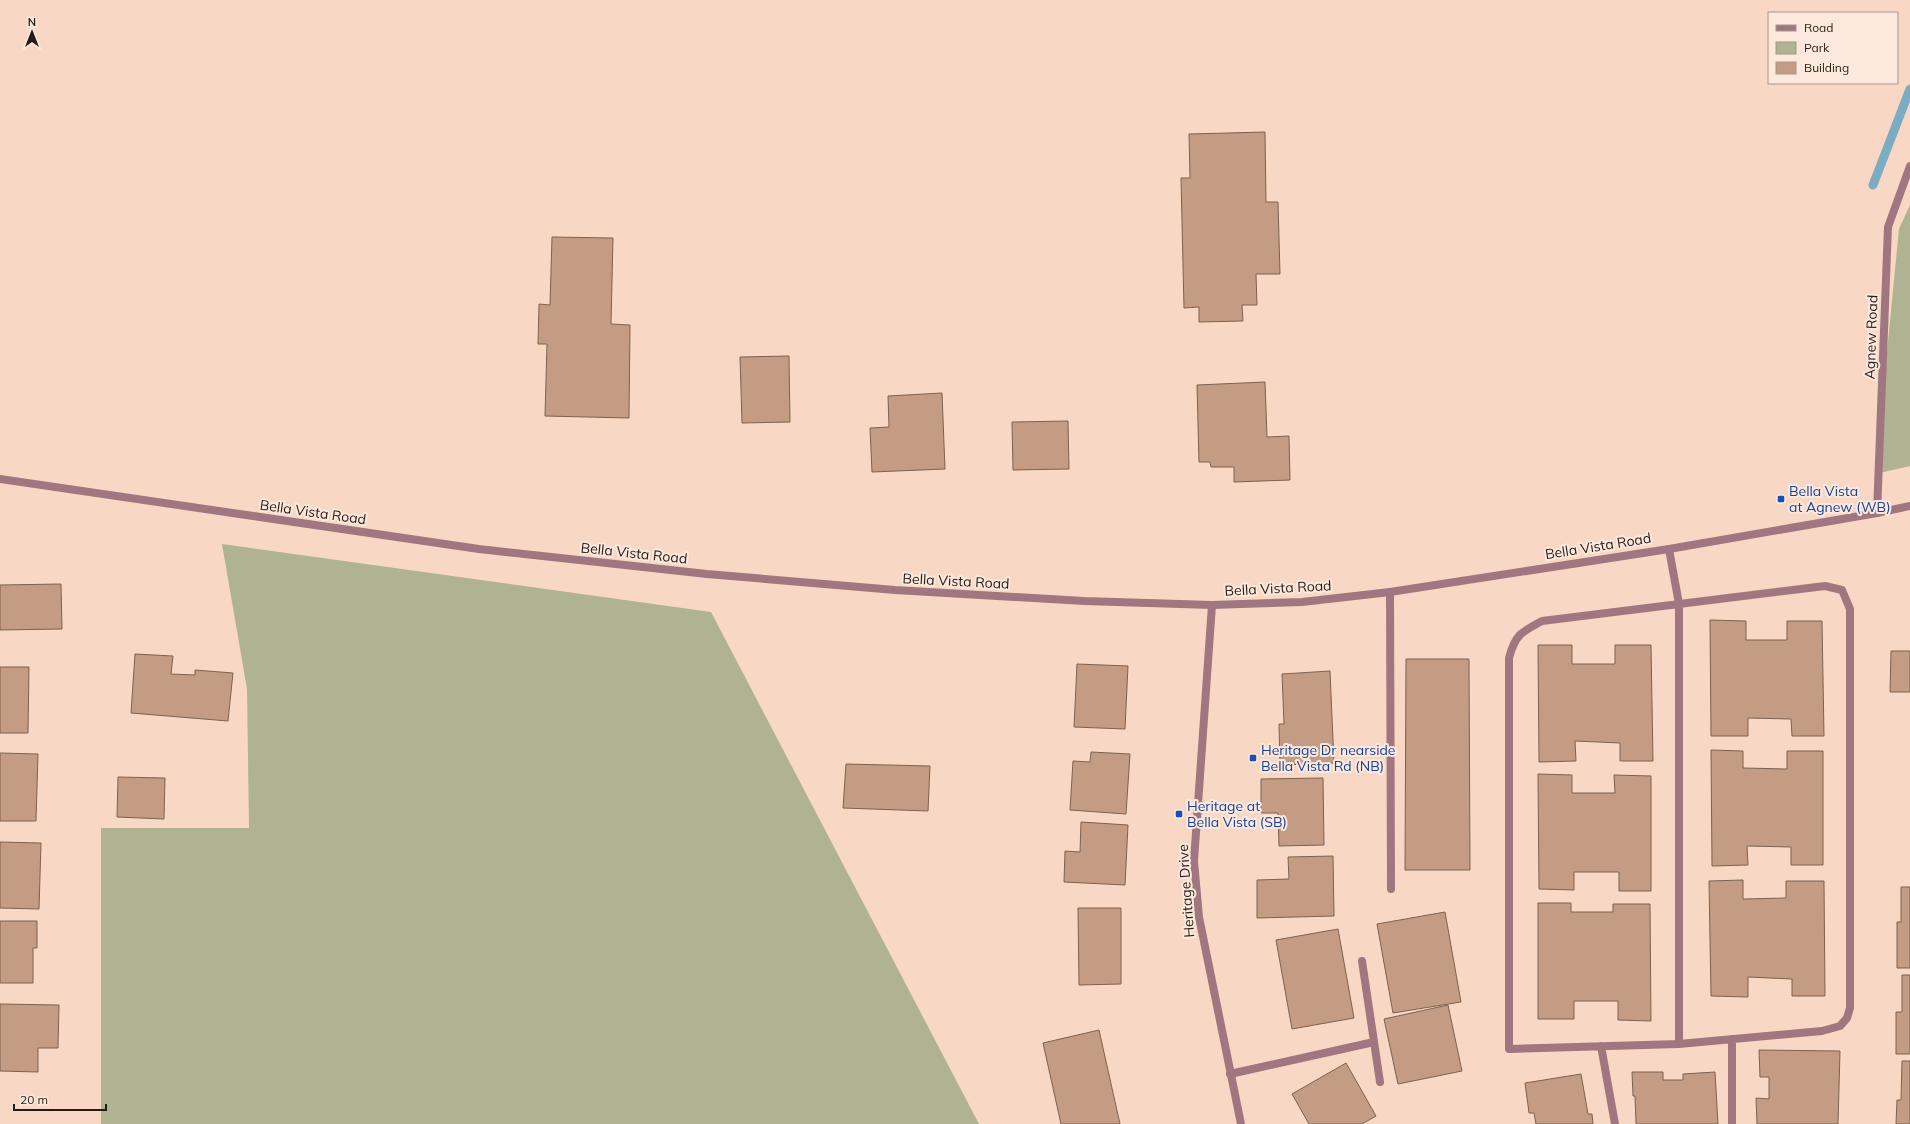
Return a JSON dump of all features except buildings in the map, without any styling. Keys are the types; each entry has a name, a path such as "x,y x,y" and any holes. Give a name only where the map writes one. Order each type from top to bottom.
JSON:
{"street":[{"name":"Agnew Road","path":"1878,513 1888,227 1910,166"},
{"name":"Bella Vista Road","path":"0,479 479,549 707,574 895,590 1084,601 1212,605 1302,602 1390,592 1669,549 1878,513 1910,506"},
{"path":"1669,549 1679,604 1679,1044"},
{"path":"1825,586 1842,590 1850,609 1850,1008 1847,1018 1840,1026 1822,1031 1732,1039 1679,1044 1509,1049 1509,658 1514,641 1526,630 1542,621 1825,586"},
{"path":"1390,592 1391,889"},
{"name":"Heritage Drive","path":"1212,605 1194,861 1198,917 1241,1124"},
{"path":"1362,961 1380,1082"},
{"path":"1732,1039 1732,1124"},
{"path":"1230,1074 1374,1042"},
{"path":"1602,1046 1615,1124"}],"green space":[{"path":"1910,205 1910,466 1875,474 1899,229"},
{"path":"222,544 711,612 979,1124 101,1124 101,828 249,828 247,689"}],"waterway":[{"path":"1873,185 1910,89"}],"place":[{"name":"Bella Vista at Agnew (WB)","path":"1781,499"},
{"name":"Heritage Dr nearside Bella Vista Rd (NB)","path":"1253,758"},
{"name":"Heritage at Bella Vista (SB)","path":"1179,814"}]}
